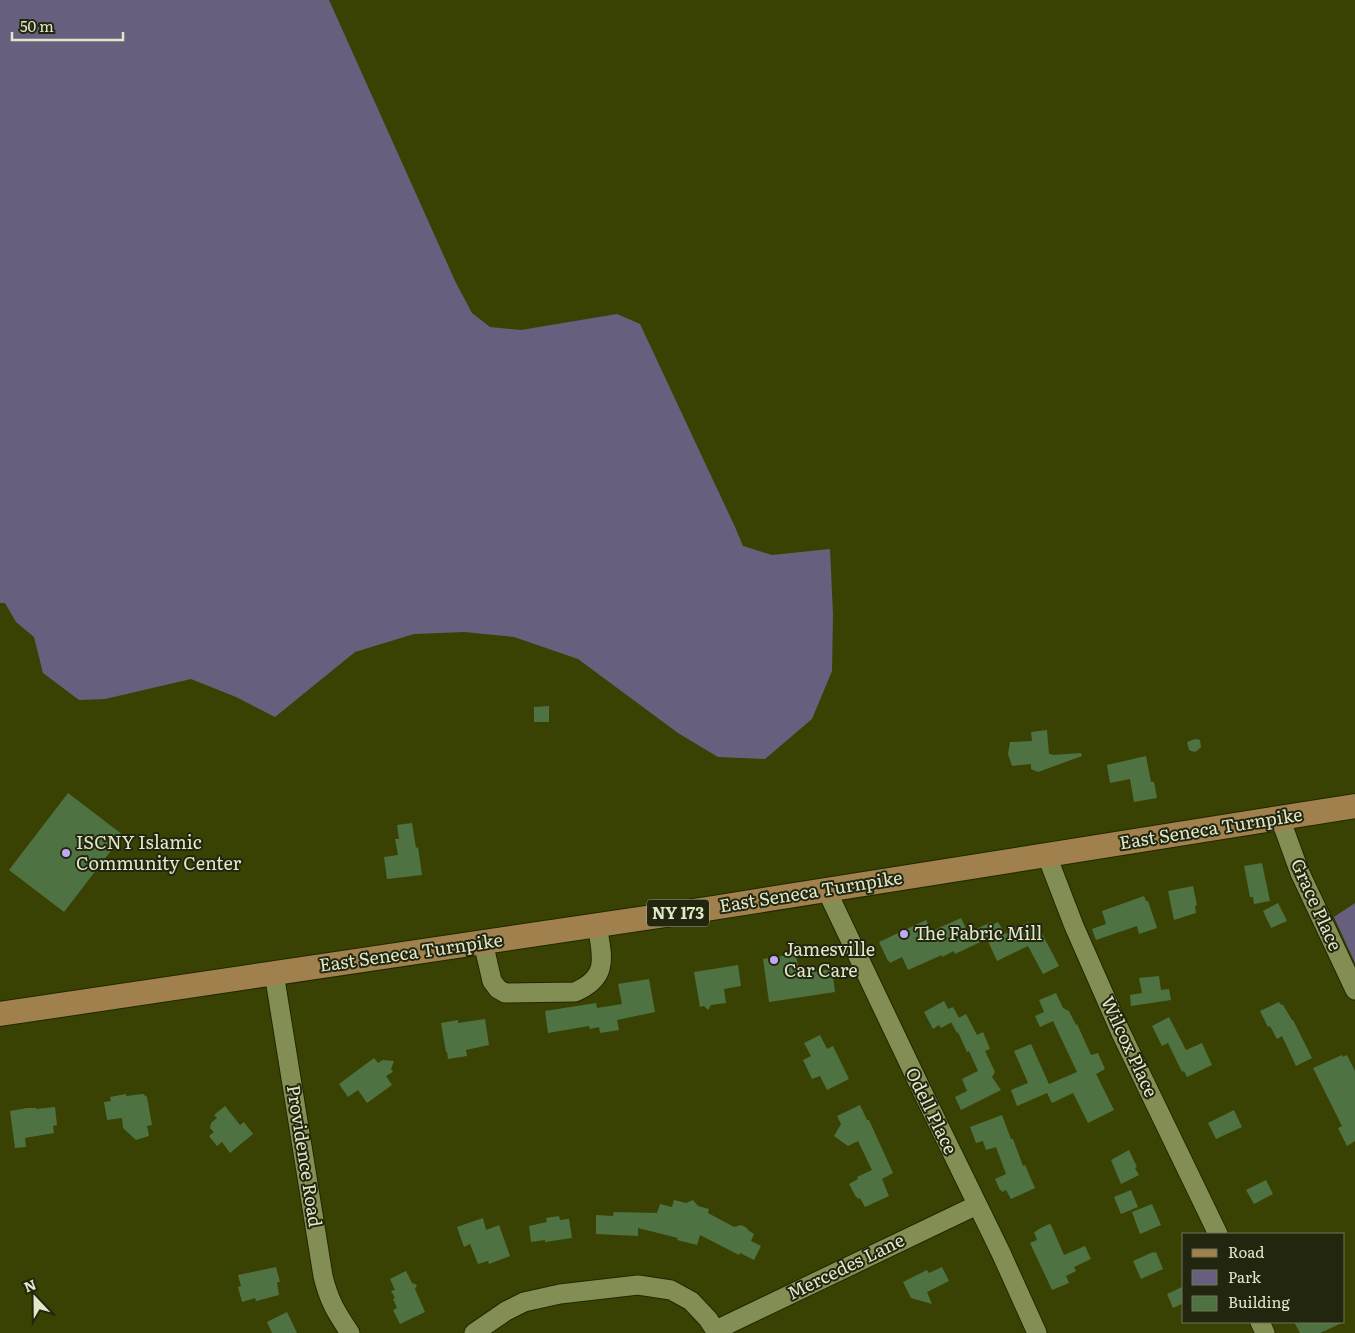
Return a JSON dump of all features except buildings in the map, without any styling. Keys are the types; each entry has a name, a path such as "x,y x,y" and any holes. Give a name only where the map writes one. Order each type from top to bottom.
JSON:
{"main road":[{"name":"East Seneca Turnpike","path":"0,1014 1047,856 1355,806"}],"street":[{"name":"Grace Place","path":"1280,818 1300,873 1355,990"},
{"name":"Wilcox Place","path":"1047,856 1074,926 1121,1033 1218,1233"},
{"name":"Odell Place","path":"826,889 1001,1253 1037,1333"},
{"path":"483,942 492,980 498,989 505,992 575,992 585,988 600,971 602,962 597,925"},
{"name":"Providence Road","path":"274,973 323,1276 333,1308 350,1333"},
{"name":"Mercedes Lane","path":"717,1331 977,1205"},
{"path":"474,1333 506,1311 524,1302 560,1294 638,1285 671,1290 691,1301 708,1318 717,1331"}],"green space":[{"path":"0,0 329,0 456,283 472,313 490,327 521,330 617,314 640,324 743,546 772,555 830,549 833,614 832,671 812,719 765,759 718,757 678,733 578,659 514,637 464,632 414,634 355,652 275,717 236,697 191,679 105,699 79,700 43,673 34,637 16,622 5,603 0,603"},
{"path":"1355,903 1355,963 1334,917"}],"place":[{"name":"ISCNY Islamic Community Center","path":"66,853"},
{"name":"The Fabric Mill","path":"904,934"},
{"name":"Jamesville Car Care","path":"774,960"}]}
